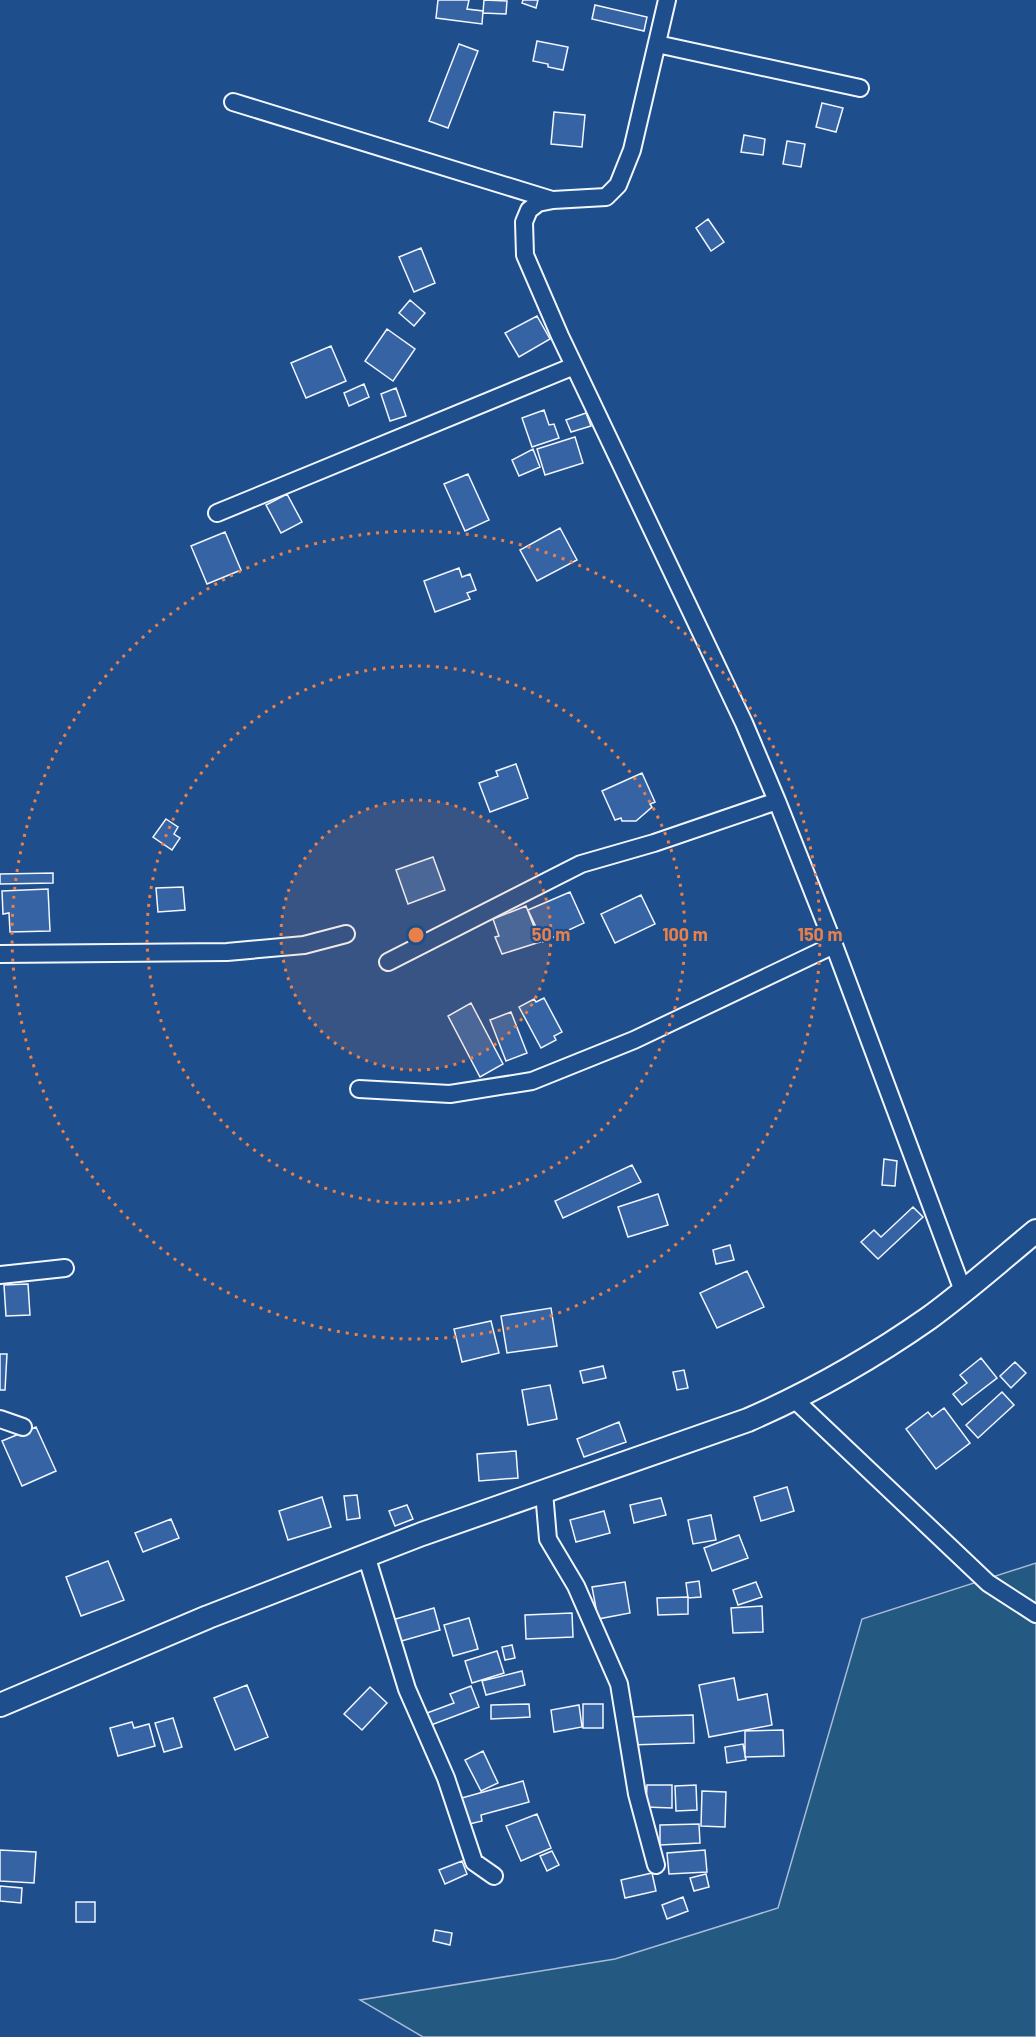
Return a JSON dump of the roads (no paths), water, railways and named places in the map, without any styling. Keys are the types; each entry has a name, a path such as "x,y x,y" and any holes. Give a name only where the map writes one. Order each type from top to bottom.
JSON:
{"street":[{"path":"667,0 632,150 618,185 606,196 598,199 553,200 538,203 529,210 524,222 525,255 574,366 744,723 777,801 834,945 963,1291"},
{"path":"657,44 861,88"},
{"path":"233,102 553,200"},
{"path":"217,513 574,366"},
{"path":"388,962 581,864 654,843 777,801"},
{"path":"0,954 227,952 304,945 346,934"},
{"path":"359,1089 450,1094 532,1081 634,1040 834,945"},
{"path":"0,1705 208,1617 422,1534 748,1420 795,1400 880,1351 930,1317 1036,1231"},
{"path":"0,1275 65,1268"},
{"path":"795,1400 987,1583 1036,1614"},
{"path":"0,1419 23,1427"},
{"path":"544,1492 548,1539 576,1586 619,1684 637,1794 656,1865"},
{"path":"366,1556 407,1689 446,1778 474,1862 494,1876"}]}
